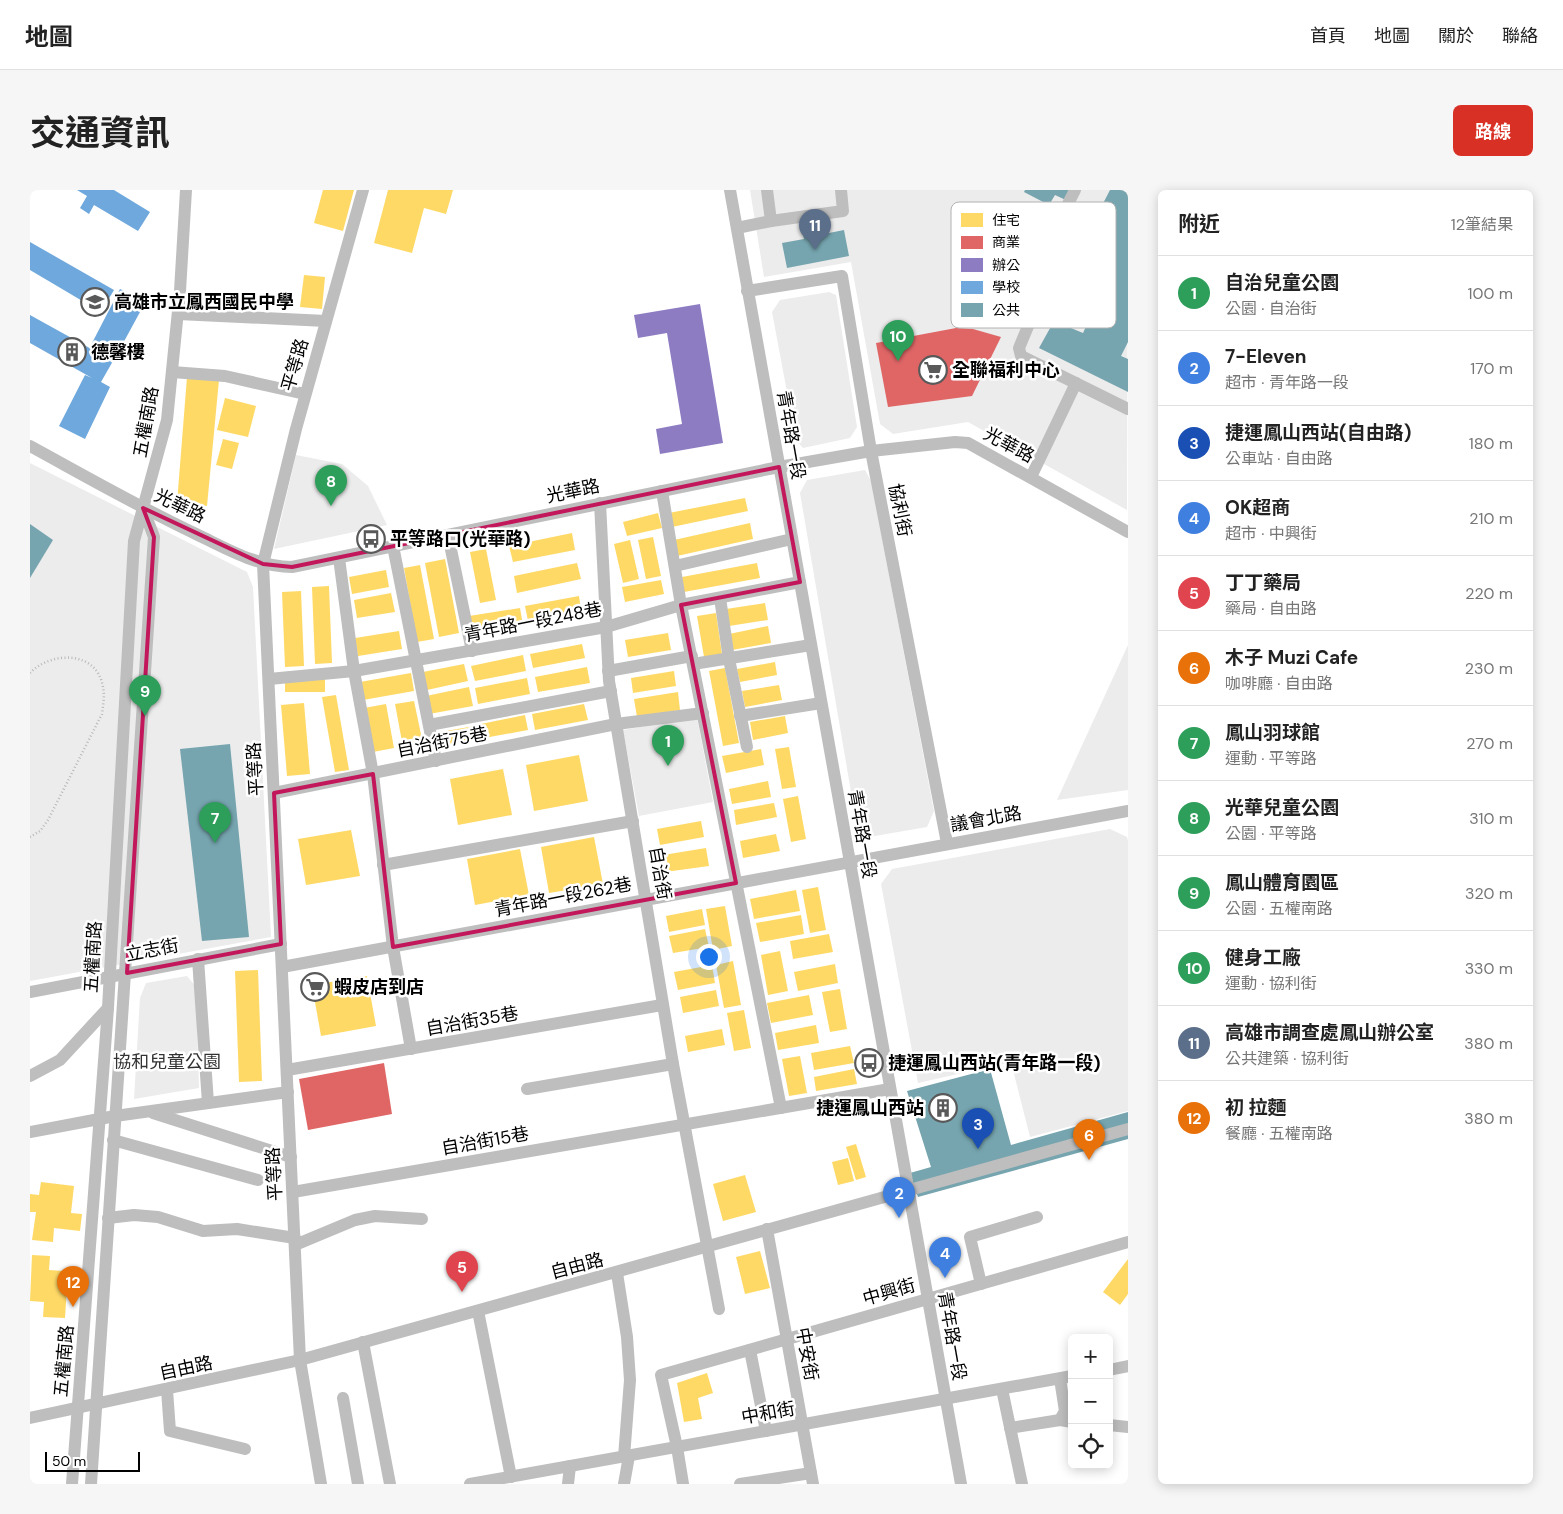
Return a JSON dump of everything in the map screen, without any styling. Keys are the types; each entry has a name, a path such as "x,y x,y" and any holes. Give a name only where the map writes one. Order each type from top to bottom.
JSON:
{"street":[{"name":"五權南路","path":"72,1484 101,1119 134,541 167,420 178,314 186,190"},
{"name":"平等路","path":"321,1484 300,1360 263,564 305,394 363,190"},
{"name":"青年路一段","path":"730,190 960,1484"},
{"path":"767,190 770,221"},
{"path":"737,228 770,221 843,211 840,190"},
{"path":"1069,202 1075,190"},
{"name":"協利街","path":"747,291 842,276 871,451 947,843"},
{"path":"178,314 326,321"},
{"path":"1027,328 1019,348 1022,356 1128,409"},
{"path":"172,372 225,376 305,394"},
{"path":"1031,476 1076,383"},
{"name":"光華路","path":"30,446 143,508 263,564 292,567 779,467 871,451 968,443 1031,476 1128,532"},
{"path":"662,491 681,605 781,1108"},
{"name":"自治街","path":"600,503 608,671 662,1005 719,1309"},
{"name":"五權南路","path":"91,1484 113,1140 127,973 154,537 143,508"},
{"path":"448,535 472,651"},
{"path":"675,566 792,539"},
{"path":"393,546 436,761"},
{"path":"339,558 354,671 373,774 393,947 411,1049"},
{"name":"青年路一段248巷","path":"269,679 354,671 472,651 606,626 681,605 800,582"},
{"path":"720,598 729,659 747,747"},
{"path":"608,671 693,660 729,659 811,645"},
{"path":"429,725 611,691"},
{"path":"740,716 821,703"},
{"name":"自治街75巷","path":"274,793 616,724 703,713"},
{"name":"議會北路","path":"850,862 1128,811"},
{"path":"383,865 633,821"},
{"name":"青年路一段262巷","path":"282,967 646,898 850,862"},
{"name":"立志街","path":"30,992 281,944"},
{"path":"198,959 208,1103"},
{"name":"自治街35巷","path":"287,1070 662,1005"},
{"path":"30,1076 60,1060 108,1008"},
{"path":"527,1089 673,1064"},
{"name":"自治街15巷","path":"293,1192 890,1089"},
{"path":"30,1132 115,1116 288,1092"},
{"path":"148,1111 291,1157"},
{"name":"自由路","path":"30,1418 300,1360 1128,1129"},
{"path":"113,1140 258,1180"},
{"path":"108,1218 134,1215 158,1218 203,1231 237,1229 295,1242 355,1220 375,1216 422,1218"},
{"path":"981,1284 970,1237 1037,1217"},
{"name":"中安街","path":"767,1229 812,1479"},
{"name":"中興街","path":"677,1447 660,1375 1128,1242"},
{"path":"617,1273 627,1337 630,1380 624,1484"},
{"path":"478,1311 511,1477"},
{"path":"363,1342 390,1484"},
{"path":"750,1350 766,1431"},
{"path":"1113,1369 1128,1366"},
{"path":"1010,1428 1066,1421 1066,1378"},
{"name":"中和街","path":"470,1484 1066,1378"},
{"path":"1002,1389 1022,1484"},
{"path":"167,1390 170,1431 244,1450"},
{"path":"343,1398 358,1484"},
{"path":"1113,1425 1128,1427"},
{"path":"677,1447 683,1484"},
{"path":"568,1484 570,1466"},
{"path":"740,1484 812,1479"}],"path":[{"path":"30,672 38,665 51,659 65,656 79,658 91,665 98,675 103,686 103,702 102,714 48,820 40,831 30,837"}],"highlighted area":[{"path":"779,467 800,582 681,605 736,883 393,947 373,774 274,793 281,944 127,973 154,537 143,508 263,564 292,567"}],"green space":[{"path":"750,190 1128,190 1127,510 968,422 893,434 880,424 851,262 764,277"},
{"path":"829,292 836,295 857,427 850,438 803,448 796,440 772,312 780,300"},
{"path":"296,455 342,464 368,486 387,525 274,549"},
{"path":"30,463 247,572 253,587 271,937 30,981"},
{"path":"865,470 871,481 934,811 927,827 869,837 856,821 800,493 807,480"},
{"path":"1128,645 1128,790 1057,800"},
{"path":"697,717 713,802 639,816 623,730"},
{"path":"1110,829 1127,837 1128,841 1128,1111 1030,1137 1011,1062 918,1083 881,884 892,869"},
{"name":"協和兒童公園","path":"187,976 196,987 199,1088 134,1099 140,998 146,983"}],"building: 住宅":[{"path":"323,190 354,190 343,231 314,223"},
{"path":"388,190 453,190 446,214 424,208 412,253 374,243"},
{"path":"304,275 325,277 322,309 300,307"},
{"path":"187,377 219,380 207,506 177,503"},
{"path":"225,398 256,406 248,437 217,430"},
{"path":"223,439 239,443 232,469 216,465"},
{"path":"745,498 748,511 672,527 669,513"},
{"path":"658,513 662,528 627,536 623,522"},
{"path":"750,523 753,539 677,556 674,540"},
{"path":"572,533 575,550 513,562 509,546"},
{"path":"653,537 661,576 646,579 638,540"},
{"path":"630,540 639,579 623,583 614,544"},
{"path":"486,549 496,600 480,603 470,552"},
{"path":"445,559 459,633 439,637 425,563"},
{"path":"577,563 581,579 517,593 514,576"},
{"path":"757,563 760,578 684,592 682,577"},
{"path":"420,565 434,639 417,642 404,568"},
{"path":"386,570 389,587 352,594 349,577"},
{"path":"661,580 664,594 625,602 622,587"},
{"path":"329,586 332,663 315,664 312,587"},
{"path":"301,591 304,666 285,667 282,592"},
{"path":"391,593 395,612 357,618 354,600"},
{"path":"579,596 581,611 528,621 525,606"},
{"path":"765,603 768,620 729,626 726,609"},
{"path":"520,608 523,625 471,633 469,616"},
{"path":"716,613 722,654 704,657 697,616"},
{"path":"768,626 771,643 732,650 729,634"},
{"path":"399,631 402,649 358,656 355,638"},
{"path":"668,633 671,650 628,657 625,640"},
{"path":"582,644 585,658 533,668 530,654"},
{"path":"523,655 526,671 475,681 471,666"},
{"path":"775,662 777,675 740,682 737,669"},
{"path":"464,664 468,681 427,690 423,672"},
{"path":"587,667 590,683 538,692 535,677"},
{"path":"725,668 739,743 723,746 709,671"},
{"path":"674,671 676,686 633,693 631,678"},
{"path":"411,673 414,691 363,700 360,682"},
{"path":"325,678 325,692 285,692 285,679"},
{"path":"527,678 530,694 478,704 475,688"},
{"path":"779,685 782,700 745,707 742,691"},
{"path":"469,687 473,706 429,714 426,696"},
{"path":"678,692 680,710 637,717 634,699"},
{"path":"336,695 349,770 335,772 322,697"},
{"path":"414,701 423,744 403,747 395,704"},
{"path":"304,703 310,774 287,776 281,705"},
{"path":"386,704 394,748 373,752 364,708"},
{"path":"584,704 588,720 535,730 532,714"},
{"path":"525,715 528,730 484,738 481,724"},
{"path":"785,716 788,733 753,740 750,722"},
{"path":"475,726 478,739 436,746 434,733"},
{"path":"789,747 796,787 782,789 775,749"},
{"path":"761,749 764,765 726,773 722,756"},
{"path":"579,755 588,801 534,811 526,765"},
{"path":"503,769 512,815 458,825 450,779"},
{"path":"768,781 771,797 732,804 729,789"},
{"path":"798,796 806,839 791,842 783,799"},
{"path":"774,803 777,817 736,825 734,810"},
{"path":"701,821 704,837 660,845 657,829"},
{"path":"351,830 360,876 306,885 298,839"},
{"path":"776,834 780,851 743,858 740,841"},
{"path":"594,837 603,884 549,893 541,847"},
{"path":"706,848 709,866 665,872 663,855"},
{"path":"520,849 529,895 475,905 467,859"},
{"path":"818,887 826,930 810,933 802,890"},
{"path":"796,890 800,911 754,919 750,899"},
{"path":"725,906 732,946 713,950 706,909"},
{"path":"702,909 705,925 669,932 666,916"},
{"path":"801,915 804,934 760,942 756,923"},
{"path":"705,929 709,947 673,953 669,936"},
{"path":"829,934 833,952 793,959 790,941"},
{"path":"780,951 788,991 768,995 761,955"},
{"path":"733,961 741,1005 724,1008 716,965"},
{"path":"835,964 838,983 798,991 794,972"},
{"path":"712,965 715,983 678,990 674,972"},
{"path":"258,970 262,1081 239,1082 235,971"},
{"path":"367,976 376,1026 321,1036 312,985"},
{"path":"840,989 847,1029 830,1032 822,992"},
{"path":"716,990 719,1006 683,1013 680,997"},
{"path":"809,995 813,1015 771,1023 767,1003"},
{"path":"744,1010 751,1048 734,1051 727,1013"},
{"path":"816,1025 819,1043 778,1050 775,1033"},
{"path":"722,1029 725,1045 688,1052 685,1036"},
{"path":"850,1046 854,1063 814,1070 811,1053"},
{"path":"800,1056 807,1093 789,1096 782,1059"},
{"path":"854,1069 857,1084 816,1091 814,1077"},
{"path":"856,1144 866,1177 856,1180 846,1147"},
{"path":"848,1158 854,1181 838,1185 832,1162"},
{"path":"745,1175 756,1212 723,1221 713,1184"},
{"path":"41,1182 74,1186 71,1213 82,1214 80,1231 54,1228 53,1242 32,1240 36,1212 30,1212 30,1194 39,1195"},
{"path":"760,1251 770,1288 745,1294 736,1257"},
{"path":"32,1255 50,1256 49,1270 78,1272 77,1288 67,1287 65,1318 43,1317 44,1302 30,1301"},
{"path":"1128,1259 1128,1294 1120,1305 1103,1292"},
{"path":"707,1373 713,1393 698,1398 702,1419 684,1422 677,1383"}],"building: 商業":[{"name":"全聯福利中心","path":"956,328 973,329 1001,337 972,396 888,407 876,343"},
{"path":"384,1063 392,1114 308,1130 299,1079"}],"building: 辦公":[{"path":"700,304 723,443 660,454 656,429 682,424 667,333 638,338 634,315"}],"building: 學校":[{"path":"77,190 114,190 150,212 138,231 94,205 89,214 80,208 87,196"},
{"path":"30,242 114,290 101,312 30,270"},
{"path":"120,289 146,301 115,358 91,345"},
{"path":"30,315 113,361 101,382 110,387 85,439 59,426 85,375 92,378 30,343"}],"building: 公共":[{"path":"1025,190 1073,190 1068,201 1055,195 1051,202 1043,202 1024,192"},
{"path":"1110,190 1128,190 1128,342 1121,356 1128,359 1128,392 1039,348 1050,328 1071,328 1083,333 1085,328 1116,328 1116,202 1104,202"},
{"path":"821,220 824,234 844,230 849,256 787,268 782,243 804,239 801,224"},
{"path":"30,524 53,540 30,578"},
{"path":"230,744 249,937 202,941 180,749"},
{"path":"990,1069 1011,1145 1128,1112 1128,1139 918,1197 910,1173 931,1167 907,1091"}],"place":[{"name":"高雄市調查處鳳山辦公室","path":"815,250"},
{"name":"高雄市立鳳西國民中學","path":"95,302"},
{"name":"德馨樓","path":"72,352"},
{"name":"健身工廠","path":"898,361"},
{"name":"全聯福利中心","path":"933,370"},
{"name":"光華兒童公園","path":"331,506"},
{"name":"平等路口(光華路)","path":"371,539"},
{"name":"鳳山體育園區","path":"145,716"},
{"name":"自治兒童公園","path":"668,766"},
{"name":"鳳山羽球館","path":"215,843"},
{"name":"蝦皮店到店","path":"315,987"},
{"name":"捷運鳳山西站(青年路一段)","path":"869,1063"},
{"name":"捷運鳳山西站","path":"943,1108"},
{"name":"捷運鳳山西站(自由路)","path":"978,1149"},
{"name":"木子 Muzi Cafe","path":"1089,1160"},
{"name":"7-Eleven","path":"899,1218"},
{"name":"OK超商","path":"945,1278"},
{"name":"丁丁藥局","path":"462,1292"},
{"name":"初 拉麵","path":"73,1307"}]}
